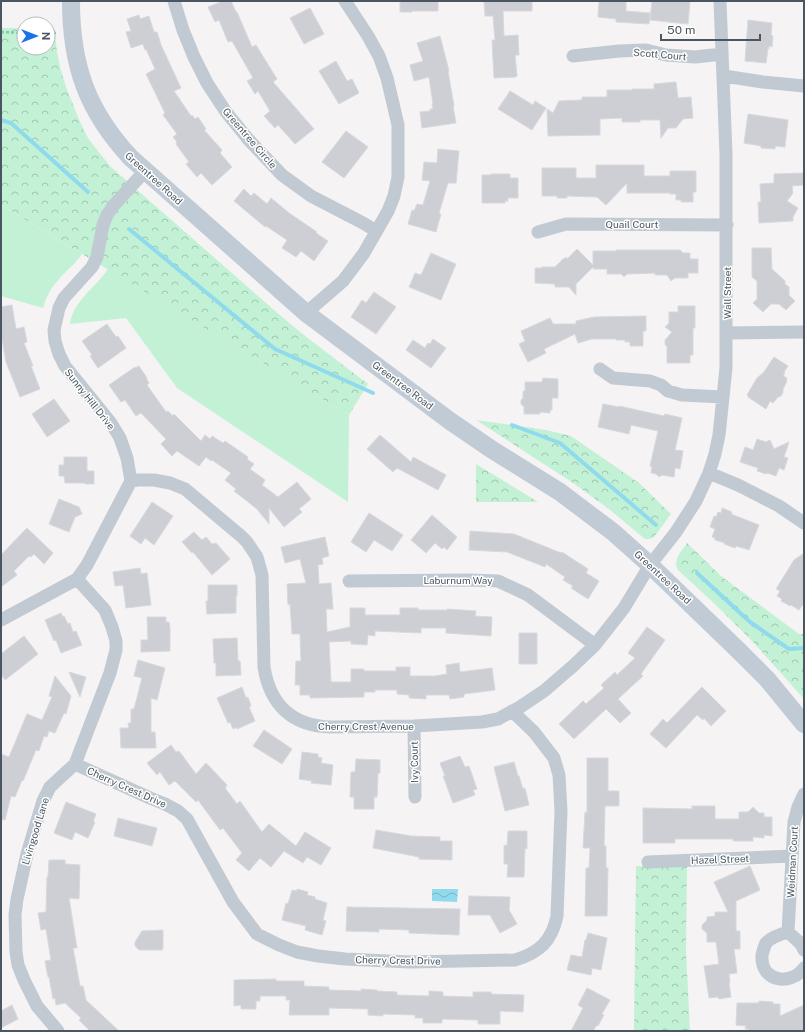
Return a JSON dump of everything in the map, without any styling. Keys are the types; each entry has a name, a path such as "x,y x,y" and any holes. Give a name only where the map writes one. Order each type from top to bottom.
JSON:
{"street":[{"name":"Greentree Road","path":"71,1 74,46 82,80 88,97 112,136 131,158 306,313 450,421 491,449 560,492 613,532 650,565 739,650 775,689 804,724"},
{"name":"Greentree Circle","path":"174,1 188,44 206,83 226,112 248,139 282,175 311,196 376,231"},
{"path":"306,313 343,282 364,253 388,211 394,196 398,177 398,125 387,78 379,56 345,1"},
{"name":"Wall Street","path":"650,565 689,514 709,473 715,454 723,397 726,368 727,332 727,224 724,76 720,1"},
{"name":"Scott Court","path":"573,56 619,51 646,50 666,55 694,56 722,54"},
{"path":"724,76 804,86"},
{"name":"Sunny Hill Drive","path":"131,481 127,458 120,438 111,423 65,366 55,341 54,330 59,308 64,298 92,267 97,257 103,225 107,215 114,204 145,171"},
{"name":"Quail Court","path":"538,232 566,224 727,224"},
{"path":"727,332 804,332"},
{"path":"600,369 613,378 650,381 682,396 723,397"},
{"path":"709,473 738,485 779,506 804,523"},
{"name":"Cherry Crest Avenue","path":"131,481 154,480 170,483 185,489 247,542 257,557 262,575 264,667 270,689 274,697 287,712 302,722 320,727 414,726 482,722 498,719 544,691 573,666 594,645 624,608 650,565"},
{"path":"1,620 78,578 87,565 131,481"},
{"name":"Livingood Lane","path":"58,1031 37,1006 18,965 16,952 15,916 17,899 27,854 43,800 50,787 75,764 110,673 116,650 116,641 105,610 78,578"},
{"name":"Laburnum Way","path":"349,581 498,581 528,595 594,645"},
{"name":"Cherry Crest Drive","path":"75,764 178,811 187,820 233,902 257,934 279,945 297,952 346,959 410,962 515,960 537,951 550,937 555,927 557,916 561,811 559,775 554,758 534,732 512,711"},
{"name":"Ivy Court","path":"414,726 415,797"},
{"name":"Weidman Court","path":"788,932 794,822 798,807 804,794"},
{"name":"Hazel Street","path":"648,862 792,856"},
{"path":"804,950 801,944 788,932 772,938 766,943 763,950 762,960 764,968 768,974 780,979 794,977 804,968"}],"path":[{"path":"1,32 16,32"}],"green space":[{"path":"1,28 16,28 16,56 56,56 56,40 61,69 82,126 88,138 111,167 274,310 305,336 368,384 349,415 1,205"},
{"path":"1,205 82,254 54,285 43,308 1,296"},
{"path":"108,269 349,415 348,502 177,388 126,318 70,324 72,315 80,301"},
{"path":"476,420 546,430 571,436 639,483 671,514 654,537 645,539 609,509 573,483"},
{"path":"476,464 538,502 476,502"},
{"path":"687,543 721,576 799,634 804,634 804,699 754,643 678,570 676,566 677,559"},
{"path":"636,866 687,866 686,951 690,1031 634,1031"}],"water":[{"path":"432,889 458,889 457,902 432,901"}],"building":[{"path":"223,1 231,1 252,47 256,45 277,79 273,82 314,129 295,144 278,125 275,128 264,116 270,111 258,91 255,94 247,81 253,78 232,41 228,42 219,20 215,22 208,7"},
{"path":"400,1 438,1 438,11 400,12"},
{"path":"484,1 532,1 532,11 503,11 504,36 518,35 519,55 515,55 516,77 494,78 492,40 495,40 493,16 485,16"},
{"path":"599,1 626,1 626,11 650,13 649,24 616,22 616,19 598,17"},
{"path":"652,1 690,1 688,24 650,20"},
{"path":"310,8 324,34 304,44 290,18"},
{"path":"139,15 140,19 149,16 154,32 157,32 161,45 181,88 174,91 191,116 192,115 195,119 198,117 206,129 204,130 222,150 220,153 232,167 212,185 201,173 197,177 186,164 189,162 176,144 177,142 173,137 177,134 163,115 165,113 146,74 155,69 146,49 145,50 143,44 131,48 126,32 131,31 127,19"},
{"path":"748,20 772,23 772,47 769,46 769,49 768,48 766,63 745,61"},
{"path":"440,36 449,71 456,123 422,128 420,112 430,111 430,109 433,109 429,77 414,81 410,65 423,61 417,43"},
{"path":"336,61 347,81 352,79 359,93 339,104 319,71"},
{"path":"676,82 678,98 691,97 693,118 683,119 676,128 668,128 661,138 660,120 622,122 622,118 600,119 600,135 548,136 547,109 553,113 559,101 582,100 582,97 607,97 607,90 654,89 654,84"},
{"path":"510,91 533,105 535,101 546,108 532,130 498,109"},
{"path":"748,114 788,120 785,147 775,146 775,149 761,148 761,146 744,143"},
{"path":"346,131 368,147 344,178 322,162"},
{"path":"438,149 459,151 456,183 448,183 439,213 441,214 436,232 408,224 412,210 414,211 417,204 423,205 430,181 422,180 424,162 437,163"},
{"path":"596,165 644,165 644,176 670,176 670,171 696,171 696,192 693,192 693,202 681,202 681,200 676,200 676,194 670,193 627,193 627,183 606,205 597,197 567,196 567,198 557,198 557,196 542,196 542,168 576,168 576,178 596,178"},
{"path":"804,173 804,185 792,186 793,193 787,201 798,208 793,217 793,221 759,223 758,202 761,202 760,184 774,183 774,174"},
{"path":"510,174 510,178 518,178 518,198 508,198 508,201 505,201 505,203 482,203 482,175"},
{"path":"244,189 251,196 254,193 267,204 271,198 328,241 314,261 301,251 296,257 282,248 287,240 266,226 265,227 234,201"},
{"path":"752,248 771,248 772,269 785,281 785,284 789,287 789,295 795,301 786,310 779,304 771,304 763,312 753,303 757,299 757,281 752,277"},
{"path":"577,249 593,265 593,251 680,250 683,253 690,253 690,259 698,259 698,273 688,273 688,278 675,278 671,281 667,275 655,275 655,273 627,274 624,277 621,274 607,274 607,269 593,269 593,267 576,284 576,295 569,287 555,287 555,284 535,283 535,268 555,267 564,258 565,259 566,257 567,259"},
{"path":"431,253 456,264 441,300 409,287 415,273 421,275"},
{"path":"374,292 396,307 376,334 351,317 362,300 366,303"},
{"path":"12,305 16,329 24,327 27,342 24,343 40,389 20,397 6,362 1,339 1,307"},
{"path":"678,306 695,306 693,355 690,355 690,363 667,363 667,346 665,345 665,340 672,332 665,327 669,323 669,312 678,312"},
{"path":"646,316 646,331 643,331 643,346 630,346 630,342 616,339 592,339 578,343 575,334 544,349 546,353 528,362 519,344 525,341 521,331 550,318 553,324 576,324 576,321 594,317"},
{"path":"107,324 126,348 98,368 90,356 92,355 82,341"},
{"path":"433,339 446,348 431,368 406,350 413,340 425,348"},
{"path":"774,357 788,366 783,376 787,378 787,381 781,396 778,397 773,403 770,401 766,409 747,395 757,378 764,372"},
{"path":"139,366 147,378 149,383 147,385 166,412 168,411 173,416 174,414 201,441 205,435 210,439 212,436 223,443 225,441 248,457 247,459 254,464 250,469 265,480 262,485 278,497 297,482 311,499 299,509 302,512 284,527 269,508 269,524 257,509 234,491 236,489 225,480 231,473 206,457 199,466 177,451 172,456 161,444 166,439 141,413 136,416 125,400 121,402 109,385 135,367"},
{"path":"543,378 558,379 558,398 552,398 552,410 550,410 550,413 540,412 540,414 524,414 524,407 521,404 521,400 523,398 523,391 525,391 525,382 542,382"},
{"path":"54,399 70,421 47,437 32,414"},
{"path":"603,404 682,418 675,450 683,451 680,469 675,468 674,477 662,475 659,477 656,474 651,473 652,467 650,466 658,431 631,425 629,434 598,427"},
{"path":"380,435 411,462 413,457 446,475 438,490 397,468 393,472 367,449"},
{"path":"757,439 766,442 770,440 774,449 789,442 784,457 788,458 784,470 779,468 776,476 757,471 758,468 740,462 745,447 753,450"},
{"path":"64,457 87,457 87,471 94,471 94,484 65,483 64,476 59,476 59,465 64,465"},
{"path":"59,499 79,507 82,514 75,517 69,532 49,524"},
{"path":"152,502 173,516 154,545 145,538 141,544 130,536"},
{"path":"722,508 732,512 731,514 759,525 749,550 736,546 735,548 715,540 715,538 712,537 715,529 710,527 714,516 716,517 718,512 721,513"},
{"path":"369,513 403,535 392,551 374,540 366,552 351,542"},
{"path":"432,515 457,537 447,550 444,547 442,549 435,543 426,553 411,540"},
{"path":"27,528 53,553 44,564 34,554 31,557 29,556 14,571 17,575 1,587 1,555"},
{"path":"470,531 514,534 561,553 562,552 588,569 586,573 599,581 588,599 571,588 573,586 563,580 565,577 546,564 545,567 507,552 469,550"},
{"path":"194,532 202,540 206,537 212,544 216,543 230,559 212,575 193,552 192,553 182,542"},
{"path":"325,537 329,556 322,558 323,564 318,565 319,584 331,583 333,609 326,609 327,632 350,627 350,608 365,608 365,615 400,615 400,608 418,608 418,610 447,609 476,611 475,616 492,617 491,636 446,633 446,628 421,628 421,633 375,631 375,636 368,635 367,645 351,644 351,641 329,642 331,682 351,682 351,669 364,669 364,671 396,671 396,667 410,667 410,676 435,676 447,674 446,665 459,663 460,672 492,668 495,690 464,694 464,697 450,699 449,695 426,695 426,699 409,698 409,695 397,694 397,690 375,690 375,692 364,692 364,697 310,698 310,695 300,695 300,685 295,685 296,661 301,661 300,634 292,634 287,584 306,583 300,559 285,563 281,547"},
{"path":"804,553 804,603 799,610 781,601 782,599 777,596 780,591 776,589 794,560"},
{"path":"140,568 141,574 147,573 151,605 126,608 123,585 115,586 113,572"},
{"path":"208,585 237,585 236,613 207,614 206,601 208,601"},
{"path":"61,613 68,624 70,623 73,632 76,631 82,645 61,653 45,620"},
{"path":"147,617 166,617 166,622 169,622 170,628 170,651 141,652 141,640 148,640"},
{"path":"647,627 665,640 641,674 643,676 618,699 631,713 620,723 606,709 574,739 559,724 583,701 586,704 604,688 601,685 615,672 617,675 635,658 628,653"},
{"path":"519,633 537,633 537,664 519,664"},
{"path":"24,636 38,654 5,680 1,674 1,654"},
{"path":"237,638 238,661 240,661 241,675 216,676 213,639"},
{"path":"138,660 165,668 157,700 151,698 151,732 155,732 156,748 121,748 120,728 129,728 128,723 131,723 131,709 134,709 142,678 134,676"},
{"path":"69,672 86,677 80,697"},
{"path":"55,676 71,696 66,714 64,713 55,733 49,731 47,737 44,736 39,751 36,750 15,797 11,796 5,820 1,819 1,754 9,757 27,714 42,720 52,697 49,696"},
{"path":"242,687 246,698 248,697 251,706 249,707 255,721 237,729 237,727 233,729 230,722 228,723 217,698"},
{"path":"702,687 726,711 711,726 704,718 703,720 697,715 666,748 650,734 663,719 667,723"},
{"path":"264,730 292,749 282,764 253,746"},
{"path":"171,745 176,752 179,751 196,774 206,763 227,785 225,788 237,804 240,801 262,832 269,824 296,846 305,832 331,848 321,865 307,857 303,863 284,851 271,867 260,858 249,871 236,860 242,853 223,828 220,830 198,800 196,802 175,781 169,785 160,772 157,775 147,763"},
{"path":"302,752 318,754 318,757 322,758 321,763 333,765 331,785 311,783 312,781 299,779"},
{"path":"460,756 465,767 469,766 477,789 473,790 475,795 453,803 440,763"},
{"path":"587,758 608,758 608,791 619,791 619,806 605,806 604,846 606,846 606,868 608,868 607,916 585,916 586,868 589,868 590,848 583,848 585,812 587,813"},
{"path":"356,759 380,760 380,773 378,773 377,797 374,797 374,809 354,809 354,797 350,797 351,772 355,772"},
{"path":"514,762 523,789 525,788 529,805 505,811 494,767"},
{"path":"66,802 96,814 93,822 95,822 88,838 75,832 72,840 54,833"},
{"path":"692,806 715,806 715,819 739,819 739,812 748,812 753,807 759,813 764,813 764,817 772,817 772,836 764,835 764,838 753,837 753,841 733,841 733,839 675,839 675,843 643,843 643,808 692,809"},
{"path":"118,818 157,828 152,846 114,836"},
{"path":"376,830 411,836 440,837 440,841 452,841 452,860 419,859 419,857 373,848"},
{"path":"508,831 527,831 524,877 507,877 508,864 504,864 504,845 507,846"},
{"path":"49,860 65,860 65,864 80,865 79,899 69,898 77,948 73,948 80,986 83,986 86,1000 119,1031 90,1031 79,1020 81,1018 65,1003 56,1005 55,998 53,999 45,961 51,960 46,929 41,930 38,913 46,912"},
{"path":"750,866 760,890 736,901 736,931 740,931 740,949 734,949 737,973 729,974 731,997 719,999 718,997 709,998 704,966 719,964 716,942 707,942 707,933 702,929 702,925 707,920 707,917 715,916 715,912 728,912 714,882"},
{"path":"297,889 308,892 307,895 327,903 323,920 326,921 322,935 305,930 306,926 282,920 286,903 288,904 292,890 297,891"},
{"path":"469,896 510,897 509,910 517,924 500,933 490,915 468,915"},
{"path":"347,907 460,909 459,935 409,933 409,930 379,929 379,932 346,931"},
{"path":"163,930 162,950 139,950 135,946 135,942 142,931"},
{"path":"588,933 607,938 601,970 592,968 591,975 567,970 571,955 582,957 585,940"},
{"path":"276,979 276,981 304,981 304,986 329,987 329,990 377,990 397,992 397,995 429,996 429,991 443,992 443,996 473,997 473,992 524,995 523,1012 500,1011 500,1024 478,1024 478,1020 442,1019 442,1023 423,1023 423,1018 415,1018 415,1015 368,1015 368,1009 329,1008 329,1015 289,1015 290,1000 286,1000 286,996 260,996 260,1001 256,1001 256,1009 241,1009 241,1005 234,1006 234,980"},
{"path":"587,988 610,1000 602,1014 604,1015 598,1026 597,1025 593,1031 571,1031 583,1008 578,1005"},
{"path":"759,1001 780,1004 780,1016 804,1005 804,1031 748,1031 748,1029 745,1029 746,1026 736,1025 737,1003 759,1003"},
{"path":"12,1005 18,1019 1,1028 1,1011"}],"waterway":[{"path":"1,120 11,123 88,192"},
{"path":"129,229 275,349 373,393"},
{"path":"512,425 560,443 656,525"},
{"path":"697,573 750,622 789,649 804,648"}]}
